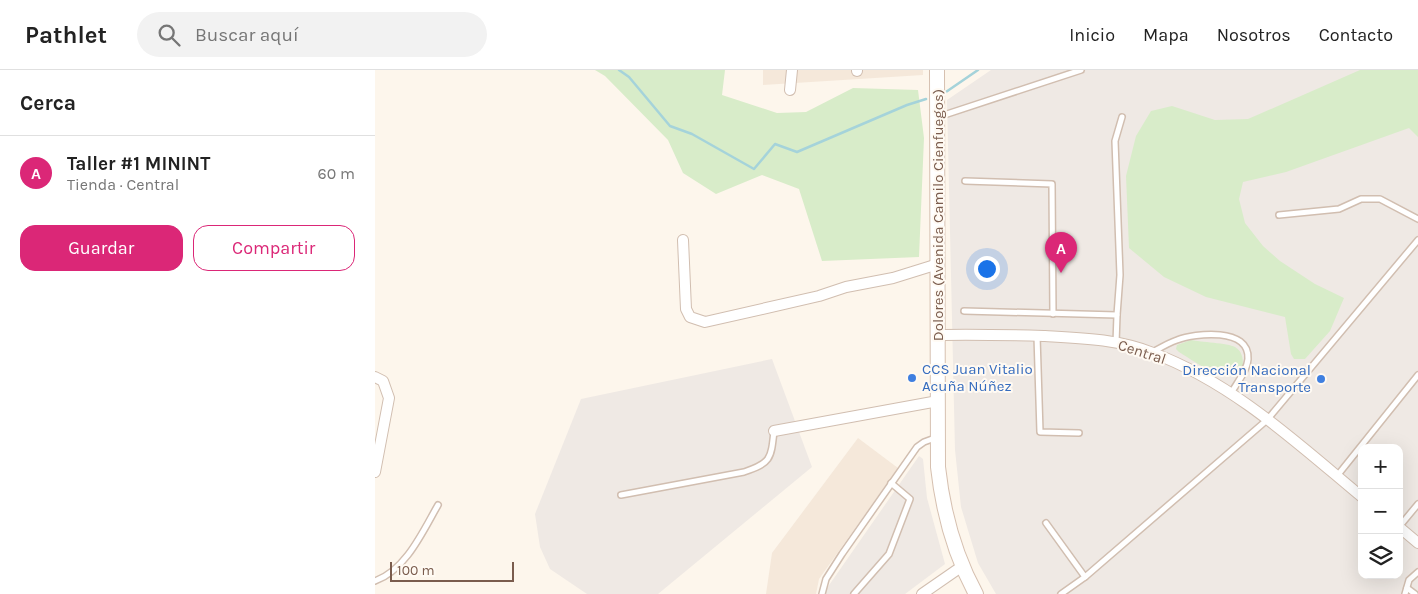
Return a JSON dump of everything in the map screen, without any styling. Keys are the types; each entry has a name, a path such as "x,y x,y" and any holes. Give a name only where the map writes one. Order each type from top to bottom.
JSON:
{"main road":[{"name":"Dolores (Avenida Camilo Cienfuegos)","path":"937,70 938,467 943,508 961,566 976,594"}],"street":[{"path":"790,90 792,70"},
{"path":"683,240 686,309 690,318 705,322 819,296 846,286 893,278 938,264"},
{"name":"Central","path":"938,335 983,334 1095,338 1152,352 1231,393 1358,494"},
{"path":"375,377 383,381 389,398 375,472"},
{"path":"774,431 938,401"},
{"path":"1403,530 1418,543"},
{"path":"922,594 961,566"}],"lane":[{"path":"938,117 1081,70"},
{"path":"1116,343 1120,275 1115,141 1122,117"},
{"path":"965,181 1052,184 1053,314"},
{"path":"1279,215 1339,209 1361,199 1379,199 1418,219"},
{"path":"1061,594 1085,577 1267,420 1418,240"},
{"path":"964,311 1117,315"},
{"path":"1152,352 1176,340 1194,335 1214,333 1234,338 1243,344 1248,358 1246,366 1231,393"},
{"path":"1037,336 1039,432 1079,432"},
{"path":"1337,476 1418,375"},
{"path":"621,495 744,472 763,466 772,451 774,431"},
{"path":"822,594 827,579 917,447 924,442 938,437"},
{"path":"854,594 889,554 910,499 891,483"},
{"path":"1403,522 1418,504"},
{"path":"375,581 383,578 413,549 438,505"},
{"path":"1046,523 1085,577"},
{"path":"1415,594 1406,591 1409,580 1418,572"}],"shaded area":[{"path":"763,70 923,70 923,75 763,85"},
{"path":"991,70 1418,70 1418,594 996,594 978,563 961,507 955,450 947,100"},
{"path":"772,359 812,467 658,594 587,594 550,569 540,547 535,514 581,399"},
{"path":"858,438 898,468 819,579 816,594 766,594 772,553"},
{"path":"919,456 923,459 927,498 945,564 905,594 825,594 825,591"}],"green space":[{"path":"595,70 725,70 722,95 777,113 806,112 853,88 918,90 924,138 919,257 822,261 799,189 762,175 716,194 683,173 668,140 605,76"},
{"path":"1360,70 1418,70 1418,137 1409,128 1286,172 1243,182 1239,199 1245,223 1263,246 1280,261 1315,284 1344,298 1330,331 1305,359 1294,359 1291,354 1285,317 1206,297 1164,277 1129,248 1126,176 1136,136 1151,111 1172,106 1215,120 1248,119"},
{"path":"1191,340 1226,344 1235,347 1242,355 1243,365 1235,372 1226,375 1208,370 1176,349 1177,345"}],"waterway":[{"path":"619,70 629,77 670,126 692,134 754,169 775,144 797,152 907,105 926,99"},
{"path":"943,94 978,70"}],"place":[{"name":"Taller #1 MININT","path":"1061,273"},
{"name":"CCS Juan Vitalio Acuña Núñez","path":"912,378"},
{"name":"Dirección Nacional Transporte","path":"1321,379"}]}
